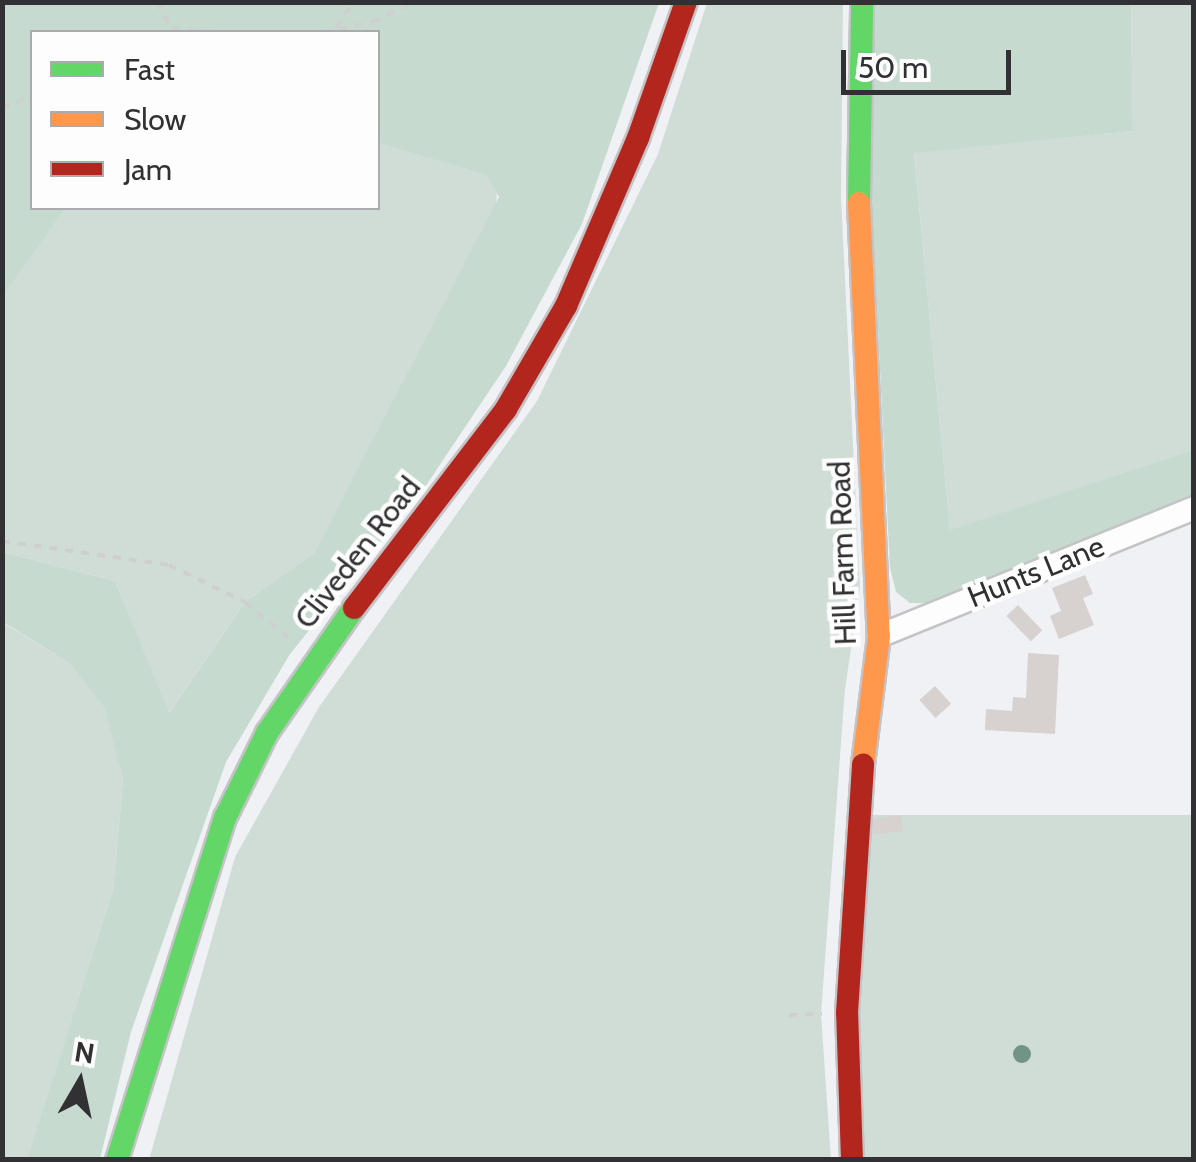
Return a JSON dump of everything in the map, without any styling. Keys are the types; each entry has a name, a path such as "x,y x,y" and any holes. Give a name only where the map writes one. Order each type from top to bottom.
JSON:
{"street":[{"name":"Cliveden Road","path":"118,1160 225,818 316,657 506,409 566,306 686,2"},
{"name":"Hill Farm Road","path":"852,1160 847,1013 856,817 879,636 858,234 862,2"},
{"name":"Hunts Lane","path":"879,636 1194,508"}],"path":[{"path":"157,2 171,30"},
{"path":"335,30 353,2"},
{"path":"337,30 415,2"},
{"path":"2,108 30,97"},
{"path":"2,541 169,565 244,602 316,657"}],"shaded area":[{"path":"707,3 843,3 841,196 860,589 845,689 821,1014 831,1159 149,1160 235,857 319,707 537,401 658,154"},
{"path":"1131,3 1193,3 1193,450 950,531 914,152 1133,131"},
{"path":"380,144 487,175 497,184 496,210 314,553 245,602 168,714 115,581 3,552 2,295 65,210 380,210"},
{"path":"2,622 69,663 106,708 123,780 113,890 27,1160 2,1159"},
{"path":"859,815 1193,815 1193,1159 859,1159"}],"green space":[{"path":"3,2 659,3 582,224 506,366 427,484 290,654 226,762 131,1032 100,1159 27,1159 113,890 123,780 105,708 69,663 3,622 3,552 115,581 169,713 245,602 314,553 499,197 486,175 380,144 380,30 30,30 30,210 65,210 3,295"},
{"path":"874,3 1131,3 1133,131 914,153 950,530 1193,450 1193,495 933,603 910,603 896,592 890,568 867,112"}],"building":[{"path":"1085,575 1093,594 1083,598 1094,625 1059,639 1050,616 1061,611 1052,588"},
{"path":"1018,605 1042,630 1031,641 1006,616"},
{"path":"1028,653 1059,655 1055,734 985,730 986,709 1012,711 1013,697 1026,698"},
{"path":"935,686 951,704 935,718 919,700"},
{"path":"901,815 903,831 869,835 867,819"}],"traffic: fast":[{"path":"859,203 862,2"},
{"path":"117,1160 225,818 267,733 354,608"}],"traffic: slow":[{"path":"859,203 879,636 863,765"}],"traffic: jam":[{"path":"354,608 506,409 566,306 638,138 686,2"},
{"path":"852,1160 847,1013 863,765"}]}
